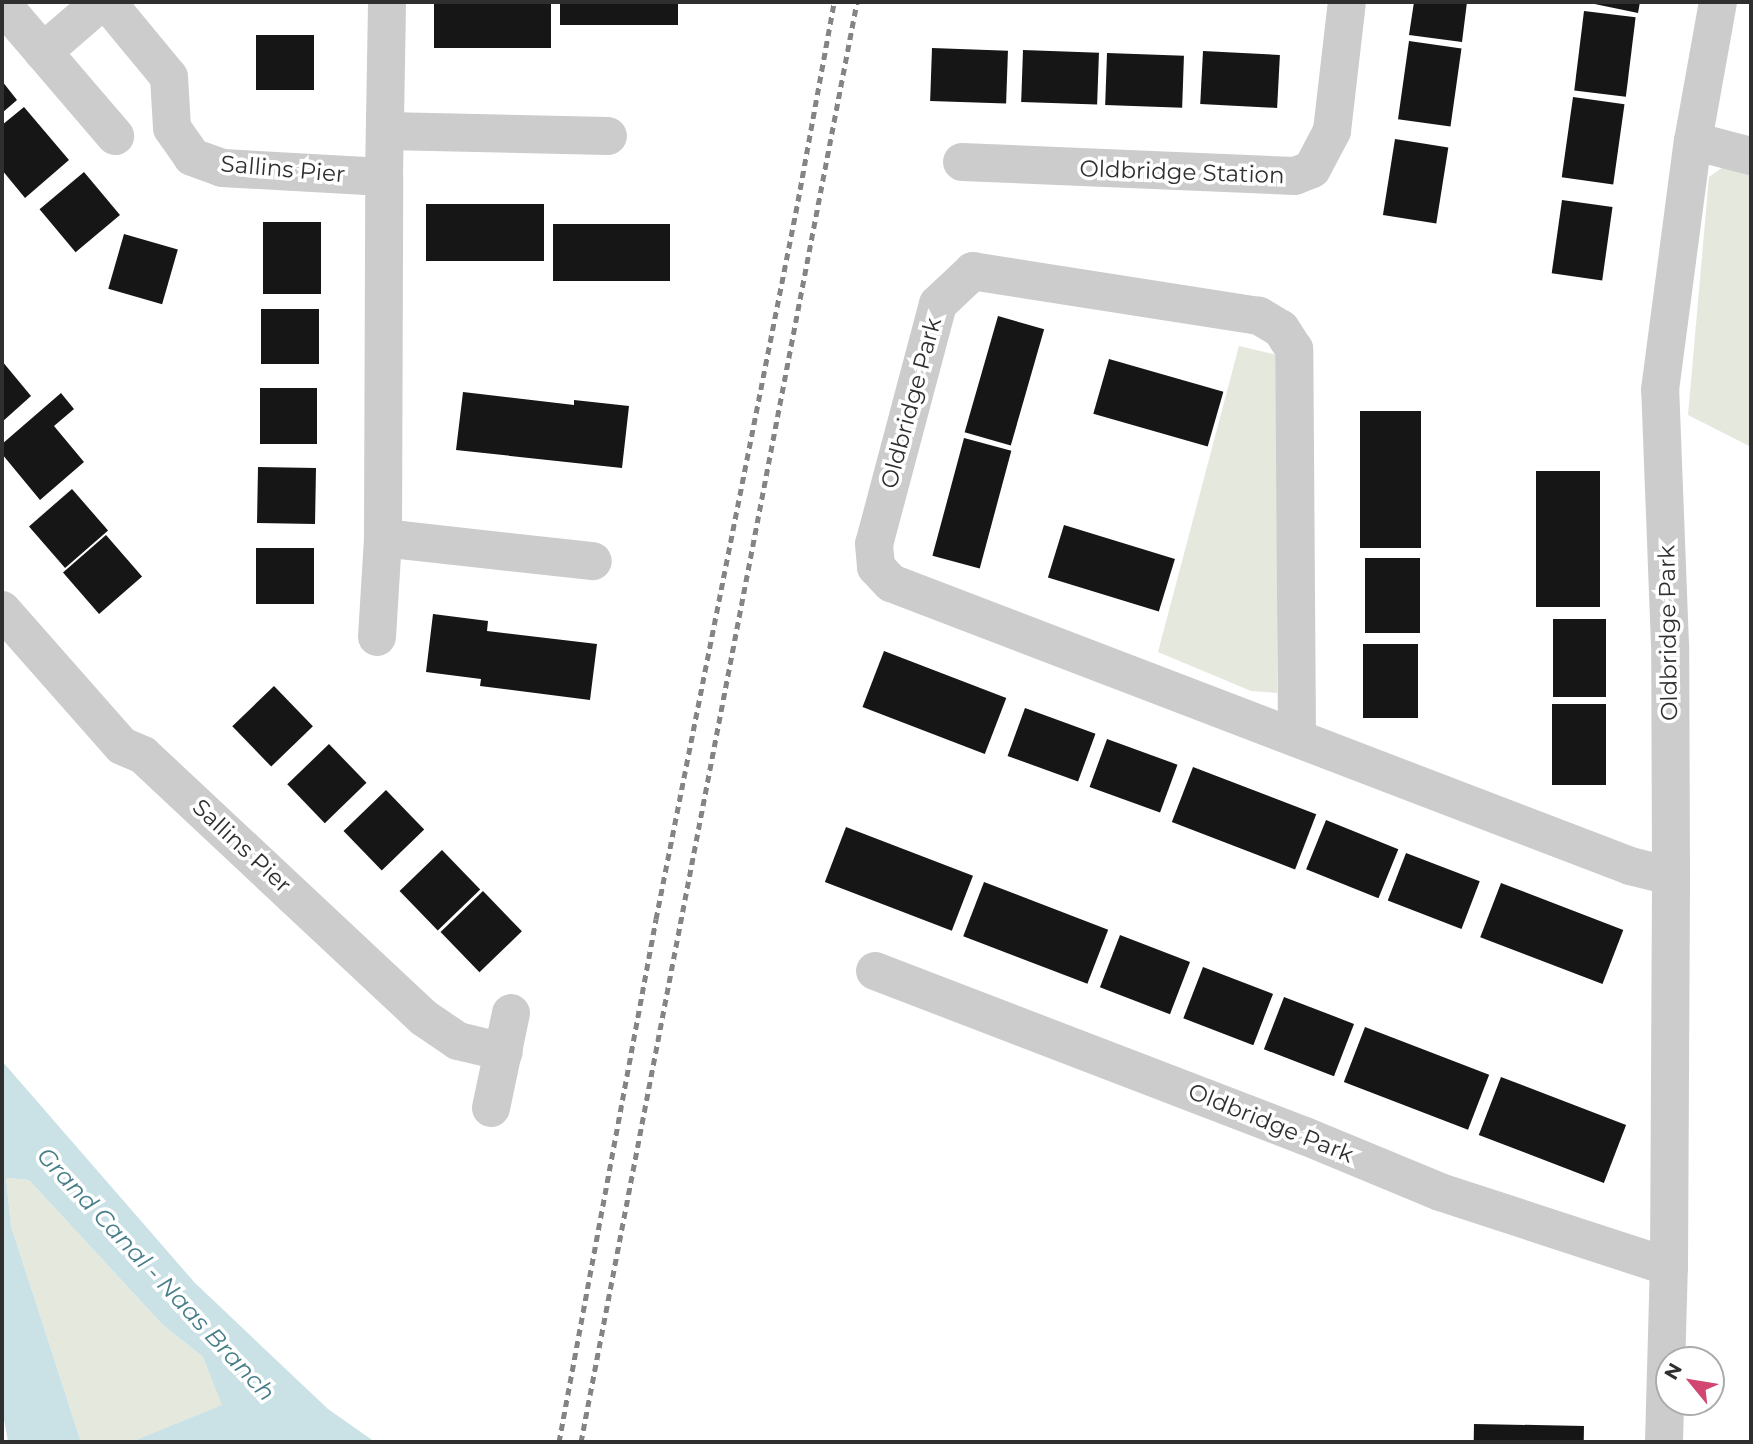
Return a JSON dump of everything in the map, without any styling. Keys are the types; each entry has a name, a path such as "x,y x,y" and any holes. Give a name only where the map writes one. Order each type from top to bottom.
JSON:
{"street":[{"path":"43,52 101,2"},
{"name":"Sallins Pier","path":"107,2 169,77 172,128 192,157 222,168 384,177"},
{"path":"377,636 383,538 387,2"},
{"name":"Oldbridge Station","path":"962,162 1295,176 1312,169 1332,131 1347,2"},
{"path":"1718,2 1693,141 1751,156"},
{"path":"2,4 116,136"},
{"path":"386,131 608,136"},
{"name":"Oldbridge Park","path":"1664,1442 1669,1267 1671,876 1670,645 1660,390 1693,141"},
{"name":"Oldbridge Park","path":"1297,737 1294,349 1281,329 1259,316 973,271 937,304 874,544 876,567 891,583 1630,866 1671,876"},
{"path":"383,538 593,561"},
{"name":"Sallins Pier","path":"2,610 122,746 142,755 153,764 424,1018 458,1041 504,1052"},
{"name":"Oldbridge Park","path":"875,971 1280,1126 1440,1192 1669,1267"},
{"path":"491,1108 511,1013"}],"shaded area":[{"path":"1729,163 1751,169 1751,447 1688,415 1709,177"},
{"path":"1239,346 1277,355 1277,693 1251,691 1158,652"},
{"path":"6,1178 29,1180 162,1324 203,1357 223,1405 131,1442 81,1442 11,1226"}],"water":[{"name":"Grand Canal - Naas Branch","path":"2,1061 195,1283 328,1409 375,1442 131,1442 222,1405 203,1357 162,1324 29,1180 6,1178 11,1226 81,1442 8,1442 2,1408"}],"building":[{"path":"434,2 551,2 551,48 434,48"},
{"path":"560,2 678,2 678,25 560,25"},
{"path":"1414,2 1467,2 1462,42 1409,35"},
{"path":"1585,2 1640,2 1638,13"},
{"path":"1584,11 1636,17 1626,97 1574,90"},
{"path":"256,35 314,35 314,90 256,90"},
{"path":"1409,41 1461,48 1450,127 1398,119"},
{"path":"932,48 1008,51 1006,104 930,101"},
{"path":"1023,50 1099,53 1097,105 1021,102"},
{"path":"1203,51 1280,55 1277,108 1200,104"},
{"path":"1107,53 1184,56 1182,108 1105,105"},
{"path":"2,81 17,100 2,113"},
{"path":"1573,97 1624,104 1613,184 1562,177"},
{"path":"24,107 69,160 25,198 2,170 2,125"},
{"path":"1395,139 1448,147 1436,223 1383,215"},
{"path":"84,172 120,215 76,252 40,209"},
{"path":"1562,200 1613,207 1602,280 1552,273"},
{"path":"426,204 544,204 544,261 426,261"},
{"path":"263,222 321,222 321,294 263,294"},
{"path":"553,224 670,224 670,281 553,281"},
{"path":"124,234 178,249 162,304 108,289"},
{"path":"261,309 319,309 319,364 261,364"},
{"path":"998,316 1044,329 1011,446 965,432"},
{"path":"1109,359 1223,392 1208,447 1093,414"},
{"path":"2,361 31,396 2,422"},
{"path":"260,388 317,388 317,444 260,444"},
{"path":"463,392 574,405 574,400 629,406 622,468 456,450"},
{"path":"61,393 74,409 54,426 84,462 40,500 2,454 2,444"},
{"path":"1360,411 1421,411 1421,548 1360,548"},
{"path":"964,438 1011,451 980,569 932,556"},
{"path":"258,467 316,468 315,524 257,523"},
{"path":"1536,471 1600,471 1600,607 1536,607"},
{"path":"72,489 108,531 65,568 29,526"},
{"path":"1064,525 1175,559 1159,612 1048,578"},
{"path":"106,535 142,577 99,614 63,572"},
{"path":"256,548 314,548 314,604 256,604"},
{"path":"1365,558 1420,558 1420,633 1365,633"},
{"path":"433,614 488,621 487,631 597,644 590,700 480,686 481,679 426,672"},
{"path":"1553,619 1606,619 1606,697 1553,697"},
{"path":"1363,644 1418,644 1418,718 1363,718"},
{"path":"884,651 1006,698 985,754 862,707"},
{"path":"274,686 313,726 271,767 232,726"},
{"path":"1552,704 1606,704 1606,785 1552,785"},
{"path":"1025,708 1095,734 1078,782 1008,756"},
{"path":"1107,739 1177,765 1160,813 1090,787"},
{"path":"329,744 367,783 325,823 287,784"},
{"path":"1193,767 1316,814 1295,869 1172,822"},
{"path":"386,790 424,830 382,871 344,831"},
{"path":"1326,820 1398,849 1378,898 1306,869"},
{"path":"846,827 973,876 952,931 825,882"},
{"path":"442,850 480,890 438,931 400,891"},
{"path":"1406,853 1480,881 1461,929 1388,901"},
{"path":"984,882 1108,930 1087,984 963,936"},
{"path":"1501,883 1623,930 1603,984 1480,937"},
{"path":"483,891 522,931 479,972 441,932"},
{"path":"1120,935 1190,962 1170,1014 1100,987"},
{"path":"1203,967 1273,994 1253,1045 1183,1018"},
{"path":"1284,997 1354,1024 1334,1076 1264,1049"},
{"path":"1365,1027 1489,1075 1468,1130 1344,1082"},
{"path":"1501,1077 1626,1125 1604,1183 1479,1135"},
{"path":"1474,1424 1584,1426 1584,1442 1474,1442"}],"railway":[{"path":"559,1442 656,919 798,201 834,2"},
{"path":"581,1442 857,2"}]}
